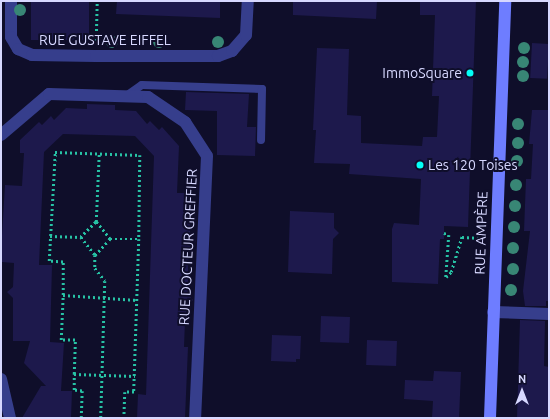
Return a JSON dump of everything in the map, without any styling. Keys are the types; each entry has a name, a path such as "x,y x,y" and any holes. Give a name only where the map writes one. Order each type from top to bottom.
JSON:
{"street":[{"name":"RUE GUSTAVE EIFFEL","path":"11,1 11,37 18,49 32,55 96,56 218,56 232,51 241,44 246,35 248,1"},
{"name":"RUE AMPÈRE","path":"490,418 505,1"},
{"name":"RUE DOCTEUR GREFFIER","path":"1,135 49,94 148,97 185,122 207,156 195,418"},
{"path":"493,312 549,314"},
{"path":"1,379 10,418"}],"lane":[{"path":"125,97 142,85 262,90 261,140"}],"path":[{"path":"96,56 97,1"},
{"path":"81,418 82,391 74,390 75,340 61,340 63,262 49,261 55,152 140,155 135,376 134,392 125,392 124,418"},
{"path":"99,154 96,222 110,239"},
{"path":"50,236 81,237 96,222"},
{"path":"444,233 449,235 446,277 451,272 462,237 496,238"},
{"path":"81,237 95,255 95,268 106,281 100,418"},
{"path":"95,255 110,239 139,239"},
{"path":"63,295 137,300"},
{"path":"74,374 135,376"}],"building":[{"path":"31,1 89,1 89,40 31,40"},
{"path":"117,1 220,1 220,18 116,14"},
{"path":"293,1 377,1 376,19 293,15"},
{"path":"420,1 476,1 468,227 444,226 444,239 440,239 438,284 392,282 392,229 394,223 419,225 421,179 349,174 350,164 314,163 316,130 313,130 317,48 349,49 347,115 361,116 361,143 422,146 423,137 437,137 439,96 432,96 435,15 420,15"},
{"path":"532,43 549,44 547,79 530,78"},
{"path":"186,92 249,94 247,127 256,127 255,156 217,155 217,111 185,110"},
{"path":"87,104 115,105 115,110 136,111 147,124 150,121 159,130 162,127 179,146 177,193 190,193 190,235 196,241 190,246 188,261 188,294 193,300 187,306 185,321 184,347 188,347 185,418 137,418 138,394 146,395 154,156 135,136 63,134 44,152 39,265 52,265 50,342 64,343 61,391 72,391 71,418 22,418 41,386 46,386 24,363 30,341 13,341 13,298 7,292 13,287 14,263 2,262 1,252 5,185 22,186 24,153 20,153 20,140 39,122 42,125 51,116 54,120 66,108 87,109"},
{"path":"532,110 549,110 549,301 546,301 546,306 525,306 523,291 530,231 524,231 526,179 531,179 533,144 529,144"},
{"path":"290,211 334,213 334,228 339,233 333,239 332,274 288,272"},
{"path":"321,316 350,317 349,343 320,342"},
{"path":"520,320 545,321 544,366 549,367 548,418 517,418"},
{"path":"272,335 301,336 300,359 296,359 296,362 271,361"},
{"path":"367,340 397,341 396,366 366,365"},
{"path":"434,371 461,372 459,418 432,418 433,401 404,399 405,380 433,381"}],"place":[{"name":"ImmoSquare","path":"470,73"},
{"name":"Les 120 Toises","path":"420,165"}]}
